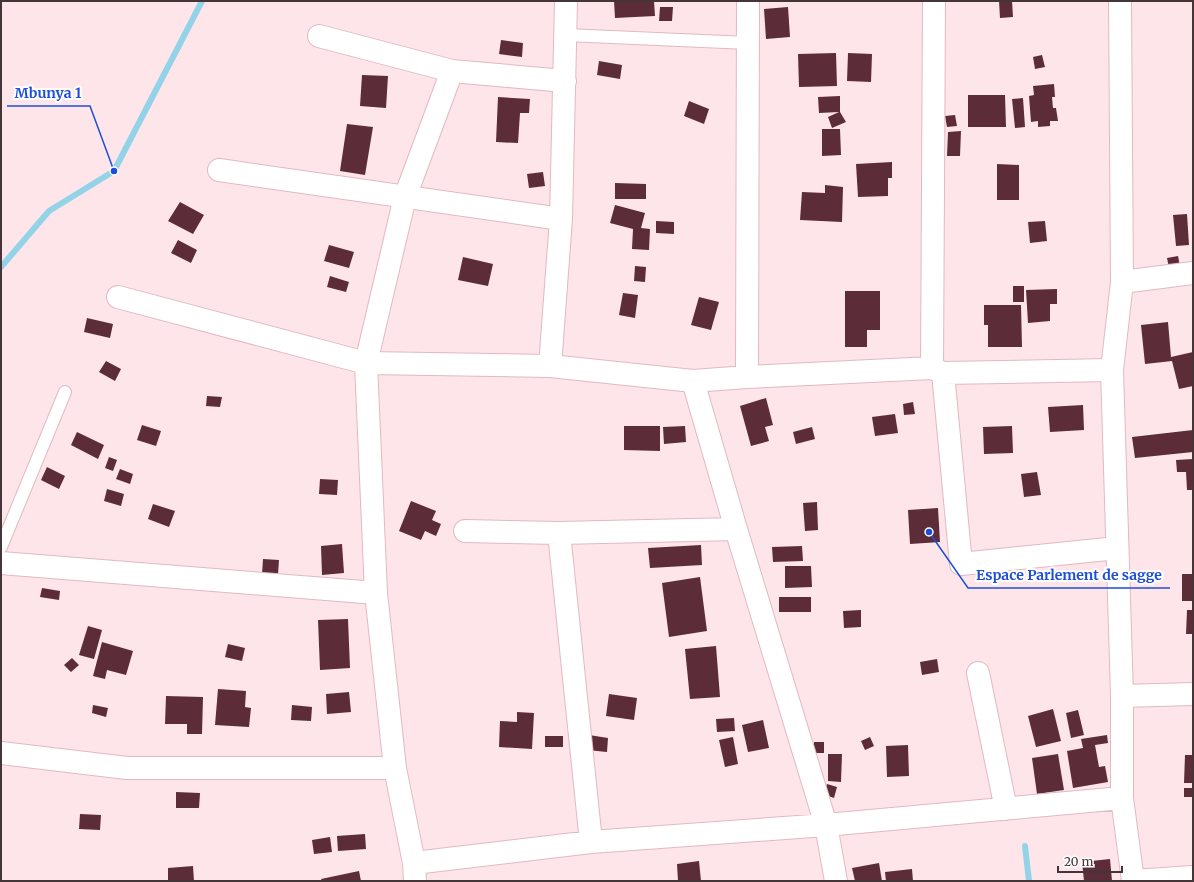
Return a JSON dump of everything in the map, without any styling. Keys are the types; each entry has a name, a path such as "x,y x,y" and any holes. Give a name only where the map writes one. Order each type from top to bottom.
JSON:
{"street":[{"path":"550,366 561,219 566,1"},
{"path":"747,377 748,1"},
{"path":"934,1 938,371 961,564 1117,548"},
{"path":"1120,1 1122,282 1112,370 1122,696 1122,798 1133,880 1193,877"},
{"path":"319,36 452,72 565,81"},
{"path":"452,72 406,197 366,363 376,593 395,768 414,872 591,842 826,825 1122,798"},
{"path":"219,170 561,219"},
{"path":"1122,282 1193,273"},
{"path":"118,297 366,363 550,366 693,381 747,377 938,371 1112,370"},
{"path":"693,381 736,529 826,825 836,881"},
{"path":"465,531 559,533 736,529"},
{"path":"559,533 591,842"},
{"path":"1,563 376,593"},
{"path":"978,673 1006,809"},
{"path":"1122,696 1193,694"},
{"path":"1,753 126,768 395,768"}],"lane":[{"path":"566,35 748,43"},
{"path":"1,547 65,392"}],"building":[{"path":"614,1 654,1 655,16 615,18"},
{"path":"999,1 1012,1 1013,17 1000,18"},
{"path":"660,7 673,7 672,21 659,21"},
{"path":"788,7 790,37 766,39 764,9"},
{"path":"501,40 523,43 522,57 499,54"},
{"path":"836,53 837,86 799,87 798,54"},
{"path":"848,53 872,54 871,82 847,81"},
{"path":"1042,55 1045,67 1035,69 1033,57"},
{"path":"599,61 622,65 620,79 597,75"},
{"path":"362,75 388,76 386,108 360,106"},
{"path":"1054,84 1055,97 1052,97 1053,108 1056,108 1058,121 1050,121 1050,126 1038,127 1038,121 1031,122 1029,96 1034,95 1033,86"},
{"path":"968,95 1005,95 1006,127 968,127"},
{"path":"840,96 840,112 846,122 832,128 828,117 839,112 819,113 818,97"},
{"path":"498,97 530,99 529,113 520,113 518,143 496,142"},
{"path":"1023,98 1025,127 1015,128 1012,99"},
{"path":"689,101 709,109 704,124 684,116"},
{"path":"955,115 957,126 947,127 945,116"},
{"path":"347,124 373,127 365,175 340,171"},
{"path":"822,129 840,129 841,155 822,156"},
{"path":"961,131 960,156 947,156 948,132"},
{"path":"892,162 892,178 888,178 888,196 858,197 856,164"},
{"path":"997,164 1019,165 1019,200 997,200"},
{"path":"543,172 545,186 529,188 527,174"},
{"path":"615,183 646,184 646,199 615,199"},
{"path":"825,185 843,187 842,222 800,220 802,192 825,193"},
{"path":"180,202 204,215 193,234 168,221"},
{"path":"615,205 645,213 641,228 650,229 649,250 632,249 633,229 610,223"},
{"path":"1187,214 1189,245 1176,246 1173,215"},
{"path":"656,221 674,222 674,234 656,233"},
{"path":"1045,221 1047,241 1030,243 1028,222"},
{"path":"178,240 197,250 191,263 171,253"},
{"path":"329,245 354,252 349,268 324,261"},
{"path":"1178,256 1180,266 1169,268 1167,258"},
{"path":"463,257 493,264 488,286 458,280"},
{"path":"635,266 646,267 645,282 634,281"},
{"path":"330,276 349,282 346,292 327,287"},
{"path":"1013,286 1024,286 1024,302 1013,302"},
{"path":"1057,289 1057,304 1050,304 1050,321 1028,323 1026,290"},
{"path":"845,291 880,291 880,330 867,330 867,347 845,347"},
{"path":"623,293 638,295 635,318 619,315"},
{"path":"699,297 719,302 711,330 691,325"},
{"path":"984,305 1021,305 1022,347 988,347 988,325 984,325"},
{"path":"87,318 113,324 110,338 84,332"},
{"path":"1168,322 1171,357 1193,352 1193,386 1179,389 1172,361 1145,364 1141,325"},
{"path":"106,361 121,369 115,381 99,372"},
{"path":"207,396 222,397 220,407 206,406"},
{"path":"766,398 773,425 765,427 769,441 751,446 740,406"},
{"path":"913,402 915,414 904,415 903,404"},
{"path":"1083,405 1084,430 1050,432 1048,407"},
{"path":"895,414 898,433 875,436 872,417"},
{"path":"142,425 161,431 156,446 137,440"},
{"path":"624,426 660,426 660,451 624,450"},
{"path":"685,426 686,442 664,444 663,427"},
{"path":"1012,426 1013,453 984,454 983,427"},
{"path":"812,427 815,439 796,444 793,432"},
{"path":"1193,430 1193,452 1135,458 1132,437"},
{"path":"77,432 104,445 98,459 71,445"},
{"path":"109,457 117,460 113,471 105,468"},
{"path":"1193,459 1193,490 1187,490 1186,472 1177,472 1176,460"},
{"path":"47,467 65,476 59,489 41,480"},
{"path":"120,469 133,474 130,484 116,479"},
{"path":"1037,472 1041,495 1024,497 1021,474"},
{"path":"320,479 338,480 337,495 319,494"},
{"path":"107,489 124,494 121,506 104,501"},
{"path":"411,501 436,511 432,520 441,524 436,536 425,531 421,540 399,531"},
{"path":"817,502 818,530 805,531 803,503"},
{"path":"153,504 175,511 169,527 148,519"},
{"path":"938,508 940,542 910,544 908,510"},
{"path":"342,544 344,573 322,575 321,546"},
{"path":"701,545 702,565 650,568 648,548"},
{"path":"802,546 803,561 773,562 772,547"},
{"path":"263,559 279,560 278,574 262,574"},
{"path":"785,566 811,566 812,587 785,588"},
{"path":"1182,574 1193,574 1193,601 1182,601"},
{"path":"700,577 707,631 669,637 662,583"},
{"path":"42,588 60,591 59,600 40,597"},
{"path":"779,597 811,597 811,612 779,612"},
{"path":"861,610 861,627 844,628 843,611"},
{"path":"1187,610 1193,610 1193,634 1186,634"},
{"path":"348,619 350,668 320,670 318,620"},
{"path":"88,626 102,630 94,659 79,655"},
{"path":"102,642 133,651 126,675 107,670 105,679 93,676"},
{"path":"228,644 245,648 242,661 225,657"},
{"path":"716,646 720,697 690,699 685,649"},
{"path":"72,658 79,665 71,672 64,665"},
{"path":"937,659 939,672 922,675 920,662"},
{"path":"218,689 246,691 245,707 251,708 249,727 215,725"},
{"path":"349,692 351,712 327,714 326,694"},
{"path":"609,694 637,698 634,720 606,716"},
{"path":"166,696 203,697 202,734 187,734 187,724 165,724"},
{"path":"93,705 108,708 106,717 92,713"},
{"path":"292,705 312,707 311,721 291,720"},
{"path":"1053,709 1061,741 1036,747 1028,716"},
{"path":"1078,710 1084,735 1071,738 1066,713"},
{"path":"517,712 534,713 532,749 499,747 500,721 517,722"},
{"path":"734,718 735,731 717,732 716,719"},
{"path":"763,720 769,748 748,752 742,725"},
{"path":"589,735 608,738 607,752 587,750"},
{"path":"1107,735 1108,743 1095,745 1099,767 1105,766 1108,782 1073,788 1067,751 1083,748 1081,739"},
{"path":"545,736 563,736 563,747 545,747"},
{"path":"733,737 738,764 725,767 719,740"},
{"path":"870,737 874,746 865,750 861,741"},
{"path":"814,742 824,742 824,753 814,753"},
{"path":"908,745 909,776 887,777 886,746"},
{"path":"828,754 842,754 841,782 828,781"},
{"path":"1058,754 1064,790 1037,794 1032,758"},
{"path":"1185,755 1193,755 1193,783 1184,783"},
{"path":"827,784 837,787 834,798 823,794"},
{"path":"1184,788 1193,788 1193,797 1184,797"},
{"path":"176,792 200,793 199,808 176,808"},
{"path":"80,814 101,815 100,830 79,829"},
{"path":"365,834 366,849 338,851 337,836"},
{"path":"330,837 332,852 314,854 312,840"},
{"path":"1110,859 1112,881 1084,881 1082,862"},
{"path":"699,861 701,881 678,881 677,864"},
{"path":"879,863 882,881 855,881 852,868"},
{"path":"193,866 194,881 168,881 168,868"},
{"path":"912,869 913,881 886,881 885,872"},
{"path":"359,871 361,881 322,881 321,879"}],"waterway":[{"path":"1,267 49,211 114,171 202,1"},
{"path":"1025,846 1029,881"}],"place":[{"name":"Mbunya 1","path":"114,171"},
{"name":"Espace Parlement de sagge","path":"929,532"}]}
